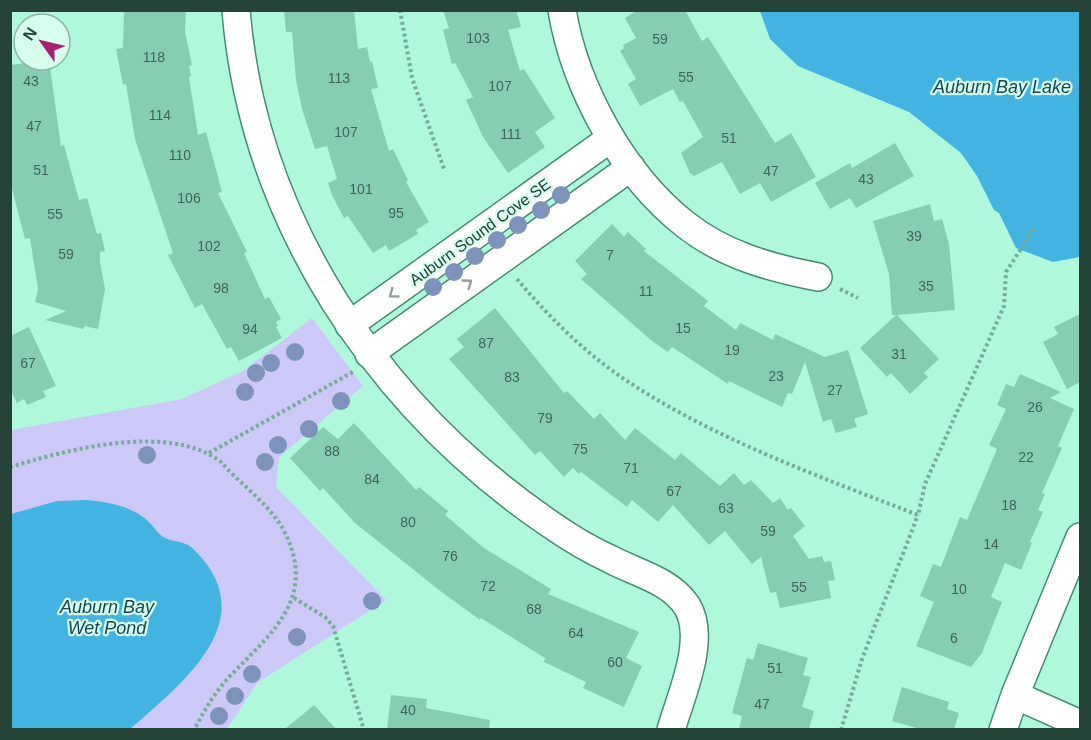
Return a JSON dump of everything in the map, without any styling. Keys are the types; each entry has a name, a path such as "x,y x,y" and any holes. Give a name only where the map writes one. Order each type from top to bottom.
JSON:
{"street":[{"path":"236,10 248,88 276,182 315,270 369,354 424,420 475,469 564,534 670,588 679,596 693,619 694,645 671,729"},
{"path":"562,10 574,62 611,138 631,167 686,226 713,242 772,268 818,278"},
{"name":"Auburn Sound Cove SE","path":"349,325 611,138"},
{"name":"Auburn Sound Cove SE","path":"369,354 631,167"},
{"path":"1003,729 1080,537"},
{"path":"1015,695 1080,724"}],"path":[{"path":"400,10 412,78 444,169"},
{"path":"841,729 862,659 918,515 925,484 1004,306 1006,272 1035,227"},
{"path":"510,271 544,311 579,344 623,378 696,420 795,467 918,515"},
{"path":"209,453 355,371 369,354"},
{"path":"10,466 85,447 123,442 176,446 209,453 265,507 283,529 297,579 294,598 285,616 214,696 194,729"},
{"path":"294,598 325,617 333,626 364,729"}],"shaded area":[{"path":"312,318 363,386 279,457 276,487 386,600 257,683 227,729 11,730 11,430 182,399 243,371"}],"water":[{"name":"Auburn Bay Lake","path":"760,11 1080,11 1080,257 1053,262 1016,248 999,213 994,210 977,176 961,153 909,112 798,66 770,39"},
{"name":"Auburn Bay Wet Pond","path":"86,500 112,504 135,512 165,538 191,547 212,573 221,598 219,623 209,647 193,669 173,691 130,729 11,729 11,514 57,501"}],"building":[{"path":"124,10 186,10 185,32 192,65 189,66 191,76 189,77 198,135 206,132 222,192 218,193 247,252 244,253 265,299 269,297 281,319 276,322 278,326 276,327 282,338 239,361 231,347 227,349 202,304 195,308 168,255 173,253 135,139 126,84 123,85 116,49 123,48"},
{"path":"284,10 354,10 358,49 367,47 370,62 372,61 378,88 371,89 389,151 393,149 408,180 406,182 429,222 416,230 418,234 389,251 386,245 373,253 348,216 344,218 332,195 328,183 337,179 327,146 315,149 302,109 296,80 292,32 286,32"},
{"path":"443,10 516,10 521,27 508,30 520,71 524,69 555,118 535,132 545,147 508,173 483,137 466,100 473,97 455,63 452,64 443,30 449,28"},
{"path":"638,10 685,10 702,41 708,37 775,143 791,133 816,177 771,202 760,183 740,194 722,162 694,176 690,173 681,153 703,137 683,101 680,102 673,89 640,106 628,84 636,79 620,51 624,48 623,45 636,38 625,18"},
{"path":"10,65 12,65 12,72 51,72 61,146 64,145 79,200 87,198 97,234 101,233 105,251 100,252 105,289 98,329 84,326 84,329 45,320 66,311 35,302 38,289 30,238 25,239 10,181"},
{"path":"895,143 914,176 856,208 850,198 830,209 815,183 850,163 852,168"},
{"path":"930,204 934,221 942,219 949,244 955,310 897,315 939,359 924,373 928,377 910,394 891,373 887,377 860,348 896,315 892,315 889,274 873,221"},
{"path":"612,224 624,237 628,232 646,249 644,251 708,301 704,306 736,330 740,323 773,340 775,334 825,357 848,350 868,414 854,419 857,427 836,433 831,419 823,422 805,362 792,394 788,393 782,407 729,381 728,384 672,347 668,352 652,341 581,279 587,274 575,261"},
{"path":"495,308 564,393 567,391 594,419 600,413 625,440 635,428 675,460 681,453 720,486 734,473 744,485 751,480 773,503 780,498 788,510 791,508 805,526 793,536 809,559 822,556 824,562 831,561 835,580 828,581 831,598 780,608 776,592 770,593 761,557 752,564 725,531 709,545 673,505 658,522 632,500 627,507 581,472 579,474 573,468 564,477 540,451 535,455 449,359 464,347 457,339"},
{"path":"1080,314 1080,382 1067,389 1043,342 1058,334 1054,327"},
{"path":"29,327 56,386 43,391 46,397 27,405 24,399 17,403 10,389 10,336"},
{"path":"1020,374 1061,392 1050,398 1074,409 1058,446 1062,448 1042,493 1045,494 1038,510 1043,512 1030,542 1032,543 1021,570 1005,563 991,597 1002,602 982,653 971,667 916,646 934,602 920,596 933,564 941,567 960,517 967,520 997,449 989,445 1006,409 997,405 1006,384 1014,387"},
{"path":"354,423 416,490 419,487 448,511 445,515 484,548 551,589 548,594 639,632 626,658 642,666 624,707 583,688 586,682 544,662 545,658 481,618 480,620 439,590 355,523 323,488 320,491 290,458 323,427 338,439"},
{"path":"758,643 808,658 803,675 811,677 802,707 814,711 809,729 739,729 742,716 732,713 747,658 753,660"},
{"path":"902,687 949,702 947,709 959,713 954,729 920,729 892,721"},
{"path":"391,695 427,699 426,708 490,720 489,729 387,729"},
{"path":"314,705 336,729 285,729"}]}
